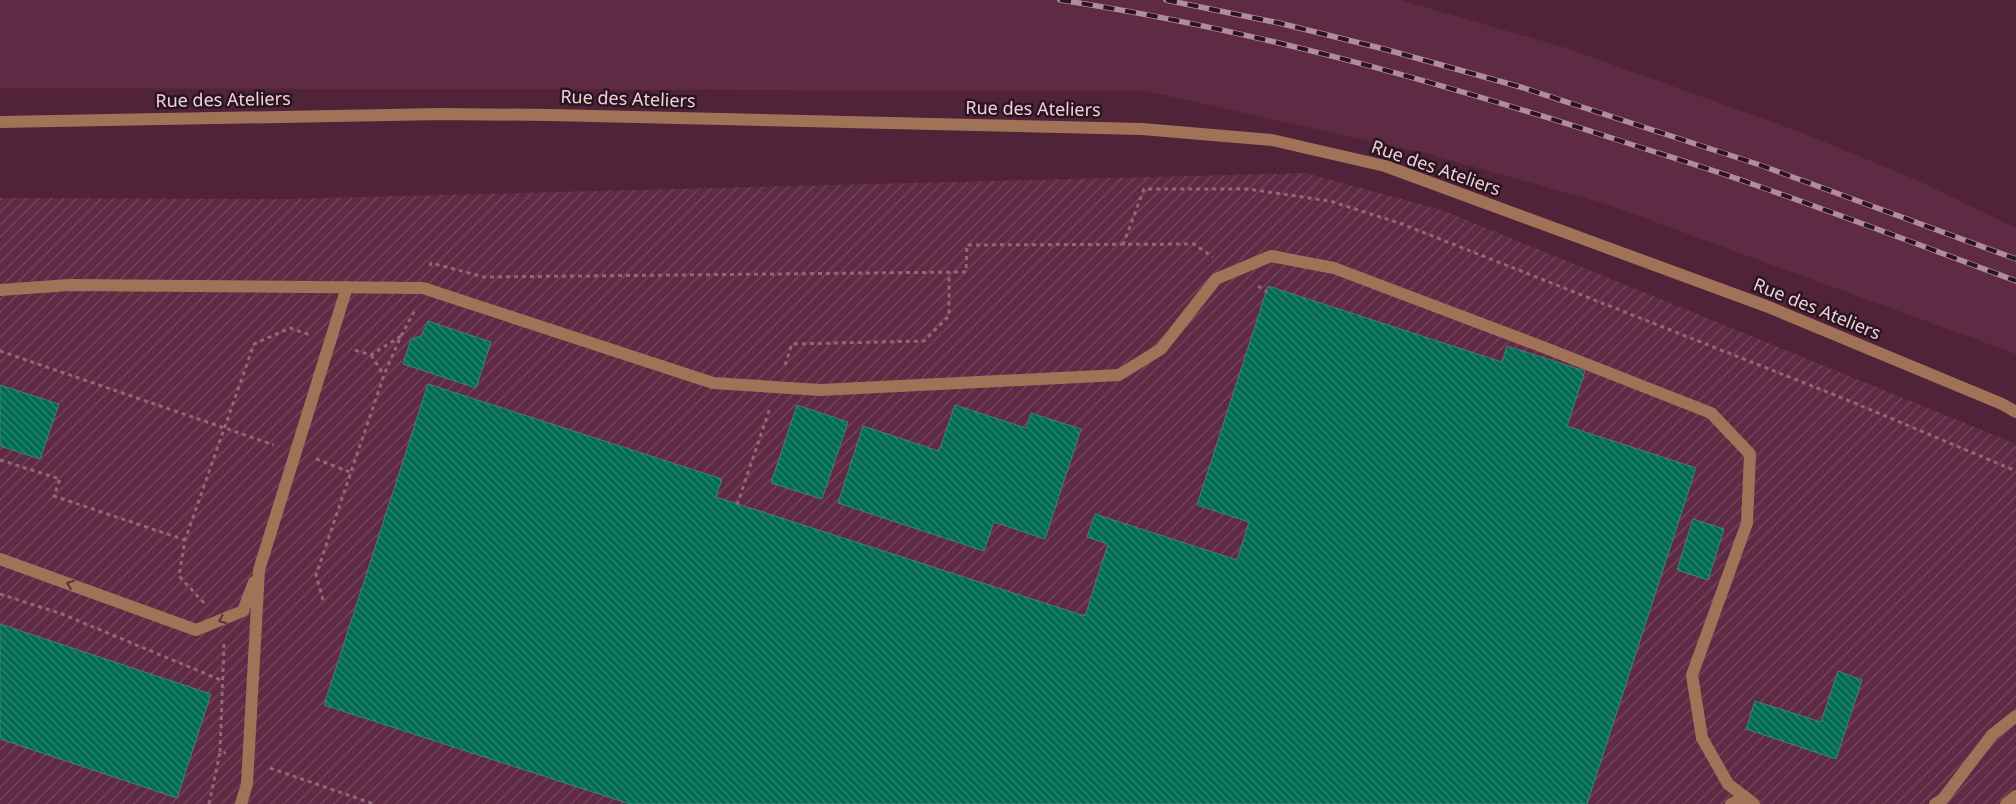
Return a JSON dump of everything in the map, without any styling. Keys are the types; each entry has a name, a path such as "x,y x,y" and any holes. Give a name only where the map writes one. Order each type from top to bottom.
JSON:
{"street":[{"name":"Rue des Ateliers","path":"0,122 440,114 550,115 1142,128 1272,140 1394,170 1766,306 1993,400 2016,412"},
{"path":"0,290 70,286 423,288 713,382 820,390 1119,375 1161,349 1216,279 1271,256 1334,268 1711,413 1750,454 1748,523 1692,675 1702,738 1728,784 1750,801"},
{"path":"0,559 196,630 243,611 258,570 347,287"},
{"path":"241,804 247,784 258,570"},
{"path":"1934,804 1943,799 1992,735 2016,716"},
{"path":"2006,804 2016,796"},
{"path":"1731,804 1750,801"}],"path":[{"path":"1123,245 1144,189 1248,189 1330,201 1430,235 1845,399 2016,471"},
{"path":"401,336 416,306 431,263 484,278 966,272 967,245 1194,244 1267,292"},
{"path":"0,351 350,472 316,575 323,600"},
{"path":"371,355 384,375"},
{"path":"0,460 60,479 54,496 184,540"},
{"path":"0,594 62,614 223,681"},
{"path":"209,804 220,752"}],"shaded area":[{"path":"0,0 1400,0 1566,48 1800,132 1912,178 2016,228 2016,354 1606,204 1428,154 1146,91 0,88"},
{"path":"1305,173 1442,210 2016,444 2016,804 0,804 0,198 287,199"}],"building":[{"path":"1268,286 1502,362 1507,346 1585,371 1567,426 1696,468 1587,804 630,804 324,705 428,384 722,479 716,497 1085,616 1108,544 1087,537 1095,514 1237,560 1249,522 1197,505"},
{"path":"428,321 491,342 476,388 403,364 411,339 421,336"},
{"path":"0,385 59,404 40,459 0,446"},
{"path":"797,405 848,422 822,499 771,483"},
{"path":"955,405 1026,428 1031,413 1081,429 1045,539 994,522 984,551 838,503 863,426 939,451"},
{"path":"1693,519 1724,529 1708,580 1677,570"},
{"path":"0,624 211,694 177,798 0,739"},
{"path":"1838,671 1862,680 1836,759 1746,729 1755,701 1821,722"}],"railway":[{"path":"1060,0 1203,26 1345,59 1415,78 1555,120 1736,178 2016,281"},
{"path":"1166,0 1279,23 1384,49 1524,88 1760,165 2016,259"}]}
